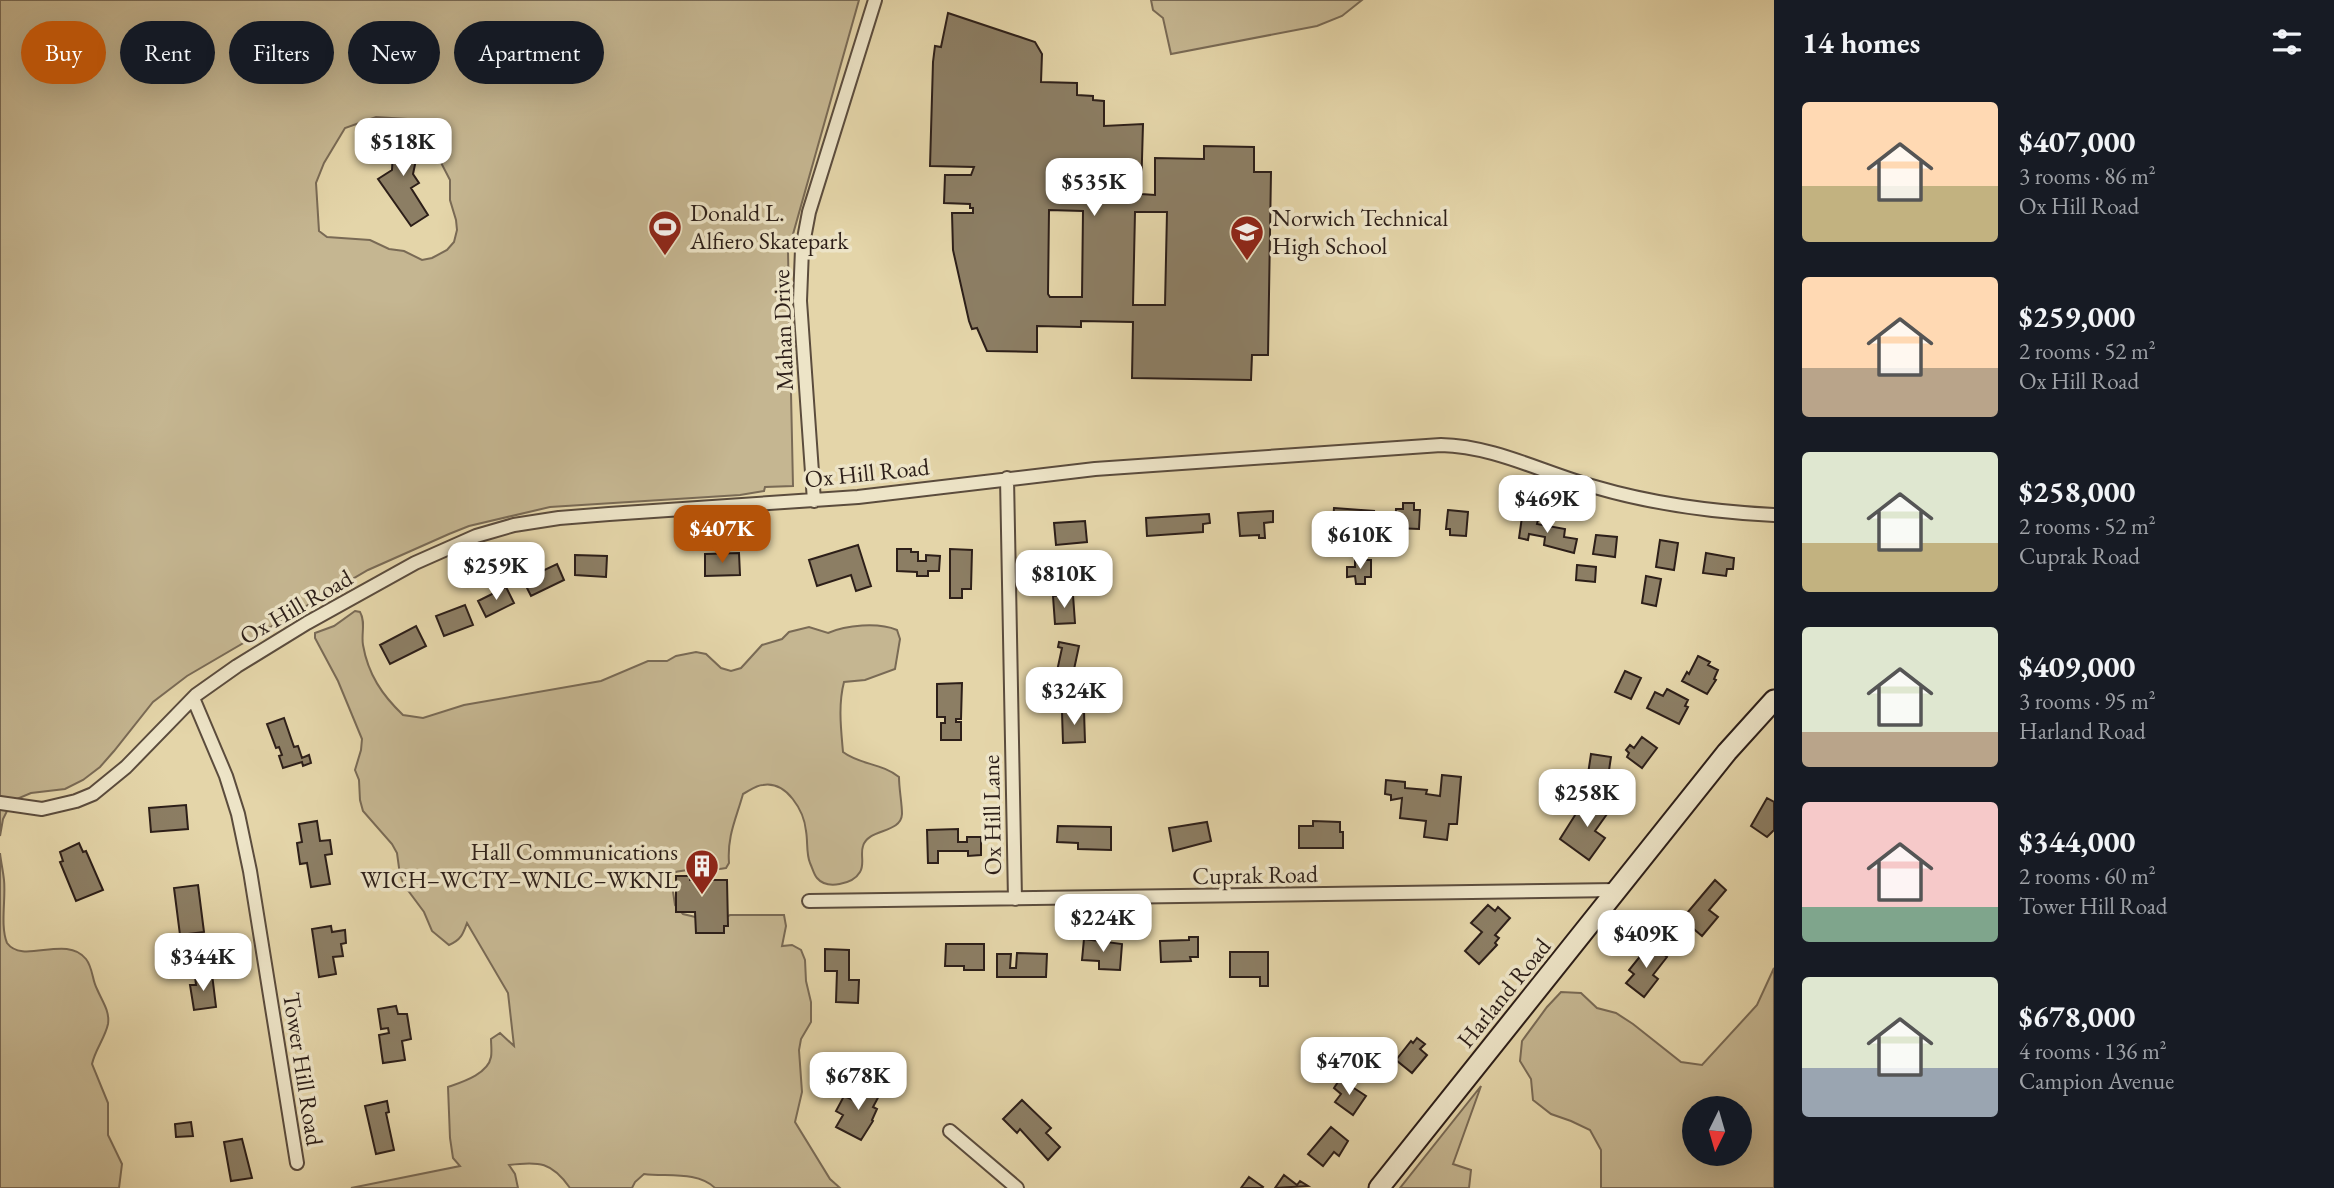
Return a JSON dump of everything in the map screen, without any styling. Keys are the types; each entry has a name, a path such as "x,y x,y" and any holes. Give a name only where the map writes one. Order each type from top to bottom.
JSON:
{"main road":[{"name":"Harland Road","path":"1379,1188 1727,752 1774,700"}],"street":[{"name":"Mahan Drive","path":"814,501 800,301 802,249 809,212 875,0"},
{"name":"Ox Hill Road","path":"0,803 42,808 76,801 93,794 126,767 193,698 237,666 332,608 415,563 492,531 559,518 814,501 1007,478 1198,461 1452,445 1503,456 1586,485 1636,498 1723,512 1774,515"},
{"name":"Ox Hill Lane","path":"1007,478 1015,900"},
{"name":"Tower Hill Road","path":"193,698 226,776 238,814 250,871 298,1163"},
{"name":"Cuprak Road","path":"809,901 1617,890"},
{"path":"950,1131 1017,1188"}],"shaded area":[{"path":"0,0 859,0 788,252 793,486 765,487 764,491 740,495 550,507 469,526 449,534 368,570 187,676 153,702 100,767 65,789 31,793 12,801 3,819 0,836","holes":["376,117 407,119 430,142 450,180 450,200 457,230 454,242 447,250 422,260 370,240 327,237 319,231 316,183 324,163 345,128"]},
{"path":"1151,0 1362,0 1342,16 1317,26 1171,54 1163,18 1153,10"},
{"path":"355,611 362,616 365,656 377,683 403,715 423,718 464,705 601,681 648,661 667,661 676,656 696,652 706,654 721,668 731,671 741,668 762,645 782,639 789,632 809,627 828,633 862,626 881,626 897,630 900,639 895,669 865,680 844,682 842,691 840,717 843,752 899,777 902,805 902,814 896,825 866,840 862,849 861,869 857,876 840,884 821,882 809,859 805,823 798,807 780,788 763,785 743,794 731,836 729,863 726,868 679,871 672,873 671,878 675,905 683,914 716,922 730,915 784,915 786,926 782,946 792,945 801,950 811,1002 811,1022 801,1039 799,1050 802,1092 795,1122 830,1179 840,1188 715,1188 691,1177 644,1174 632,1188 570,1188 551,1168 529,1163 509,1165 515,1174 518,1188 351,1188 460,1166 453,1158 448,1087 480,1073 485,1068 491,1057 491,1039 500,1033 514,1046 508,993 467,923 461,936 449,945 432,931 424,912 404,885 397,853 392,844 363,811 355,770 362,739 338,681 315,638 315,633 334,626"},
{"path":"0,853 4,877 4,929 7,943 14,949 23,951 67,949 78,952 88,963 107,1010 108,1024 92,1064 108,1103 108,1135 122,1164 119,1188 0,1188"},
{"path":"1774,968 1774,1188 1601,1188 1601,1150 1590,1130 1551,1114 1533,1100 1531,1079 1520,1061 1522,1041 1561,992 1581,993 1597,1008 1616,1013 1633,1024 1681,1062 1702,1065 1757,1005"},
{"path":"1481,1086 1453,1164 1471,1170 1469,1188 1400,1188"}],"building":[{"path":"948,13 1035,42 1042,54 1041,82 1077,83 1077,95 1093,96 1093,100 1104,101 1104,126 1143,124 1141,194 1155,195 1155,158 1204,159 1204,146 1254,147 1254,172 1271,172 1268,355 1252,355 1251,380 1132,378 1133,322 1081,321 1081,327 1037,326 1037,352 987,351 977,328 972,329 969,321 953,250 952,213 973,213 973,208 970,208 970,204 944,203 945,175 971,175 974,167 930,166 933,62 935,46 941,47","holes":["1049,210 1083,211 1082,297 1050,297 1048,294","1135,212 1167,212 1165,305 1133,305"]},
{"path":"399,129 404,137 407,135 420,155 417,155 413,174 419,183 411,188 428,215 411,226 378,179 392,170 393,151 385,138"},
{"path":"1403,503 1414,503 1414,510 1420,510 1419,529 1395,528 1396,509 1403,509"},
{"path":"1334,508 1374,511 1373,521 1365,521 1365,528 1355,527 1354,538 1332,537"},
{"path":"1448,510 1468,512 1466,536 1450,535 1450,529 1446,529"},
{"path":"1273,511 1273,522 1264,523 1265,538 1259,538 1259,535 1240,536 1238,513"},
{"path":"1209,514 1210,523 1203,524 1203,532 1147,536 1146,518"},
{"path":"1522,517 1538,520 1537,524 1565,529 1564,537 1577,539 1574,553 1544,545 1545,537 1529,534 1528,540 1519,538"},
{"path":"1085,521 1087,542 1056,545 1054,523"},
{"path":"1596,535 1617,537 1615,557 1593,554"},
{"path":"1660,540 1678,543 1674,570 1656,567"},
{"path":"858,545 871,586 856,591 851,575 817,586 809,560"},
{"path":"897,549 918,552 918,561 926,561 926,555 940,556 939,571 928,571 928,576 917,576 917,572 897,571"},
{"path":"950,549 972,550 971,589 962,589 962,598 950,598"},
{"path":"739,553 740,575 705,576 705,554"},
{"path":"1706,553 1734,558 1733,569 1727,569 1726,576 1703,573"},
{"path":"575,555 607,556 606,577 575,575"},
{"path":"1355,560 1371,560 1371,577 1365,577 1365,584 1356,584 1355,576 1347,577 1347,567 1355,567"},
{"path":"557,564 564,580 531,596 523,580"},
{"path":"1577,565 1596,567 1595,582 1576,580"},
{"path":"1646,576 1661,579 1656,606 1642,603"},
{"path":"506,587 514,603 486,617 478,601"},
{"path":"1073,595 1075,623 1055,624 1053,596"},
{"path":"465,605 473,625 444,636 436,616"},
{"path":"416,626 426,646 390,664 380,645"},
{"path":"1059,642 1079,646 1070,688 1054,685 1062,648 1058,647"},
{"path":"1698,656 1718,670 1714,679 1716,680 1707,694 1682,681 1687,672 1689,674"},
{"path":"1625,671 1641,678 1631,699 1615,692"},
{"path":"962,683 961,719 956,719 956,722 961,722 961,740 941,740 941,723 945,723 945,717 937,717 937,684"},
{"path":"1667,689 1688,700 1685,706 1688,707 1679,724 1647,708 1655,692 1663,696"},
{"path":"1084,711 1085,742 1063,743 1062,712"},
{"path":"284,718 294,747 298,746 302,758 309,755 311,763 303,766 302,762 283,768 279,756 282,755 279,747 276,748 267,724"},
{"path":"1642,737 1657,748 1642,768 1627,757 1629,753 1626,750 1630,745 1634,748"},
{"path":"1591,754 1611,757 1608,777 1588,774"},
{"path":"1442,775 1461,777 1457,824 1449,824 1447,840 1424,837 1426,821 1400,818 1402,798 1391,800 1391,795 1385,794 1386,780 1405,782 1405,788 1427,790 1426,794 1440,796"},
{"path":"1596,796 1612,807 1595,831 1605,838 1589,860 1560,839 1577,812 1582,815"},
{"path":"1767,798 1774,802 1774,830 1767,837 1751,826"},
{"path":"186,805 188,829 151,832 149,808"},
{"path":"317,821 320,841 330,840 332,854 325,855 330,884 311,887 307,863 300,864 297,843 302,842 299,824"},
{"path":"1313,821 1340,822 1343,848 1299,848 1299,826 1313,826"},
{"path":"1207,822 1211,841 1173,851 1169,828"},
{"path":"1058,826 1111,827 1111,850 1078,849 1078,843 1057,842"},
{"path":"958,829 958,842 967,842 967,837 981,837 981,855 968,856 968,851 938,851 938,863 928,863 927,830"},
{"path":"79,843 83,852 86,851 103,890 76,901 60,862 63,861 60,852"},
{"name":"Hall Communications WICH–WCTY–WNLC–WKNL","path":"676,876 690,876 690,880 727,880 728,926 724,926 724,933 696,933 695,912 676,912"},
{"path":"1715,880 1726,890 1709,910 1718,917 1702,936 1682,919"},
{"path":"198,885 204,932 180,935 174,888"},
{"path":"1488,905 1495,911 1498,907 1510,918 1495,935 1499,938 1495,943 1497,945 1479,964 1465,951 1482,932 1471,923"},
{"path":"331,926 332,932 345,930 346,943 341,944 343,956 333,957 336,974 319,977 312,929"},
{"path":"1189,937 1198,937 1198,957 1190,957 1191,961 1161,962 1160,941 1189,940"},
{"path":"1084,939 1122,944 1120,970 1099,969 1099,961 1082,960"},
{"path":"946,944 984,944 984,970 945,966"},
{"path":"1650,944 1667,957 1653,975 1658,979 1644,997 1626,983 1634,974 1629,970"},
{"path":"825,949 849,950 849,980 859,980 858,1003 836,1002 837,971 825,971"},
{"path":"1230,952 1268,952 1268,986 1260,986 1260,977 1230,977"},
{"path":"1017,953 1047,954 1046,977 997,977 997,954 1011,954 1010,968 1016,968"},
{"path":"212,974 216,1007 194,1010 190,985 196,985 195,976"},
{"path":"396,1006 398,1014 407,1014 411,1039 402,1041 405,1060 383,1063 379,1035 389,1033 388,1028 381,1029 378,1009"},
{"path":"1417,1038 1425,1044 1420,1049 1427,1055 1412,1073 1396,1060 1411,1041 1413,1043"},
{"path":"1340,1079 1366,1096 1353,1115 1335,1102 1341,1094 1334,1088"},
{"path":"861,1084 880,1094 873,1107 877,1109 873,1121 861,1140 836,1127 843,1115 836,1111 844,1096 853,1100"},
{"path":"1022,1100 1051,1128 1046,1133 1060,1147 1048,1160 1020,1129 1017,1133 1003,1119"},
{"path":"387,1101 389,1112 386,1113 394,1150 376,1154 365,1106"},
{"path":"191,1122 193,1136 176,1137 175,1124"},
{"path":"1331,1127 1348,1141 1339,1156 1334,1152 1323,1166 1308,1154"},
{"path":"242,1139 252,1178 231,1181 224,1142"},
{"path":"1284,1175 1297,1185 1300,1181 1308,1186 1275,1188"},
{"path":"1249,1177 1263,1187 1241,1188"}],"place":[{"name":"Donald L. Alfiero Skatepark","path":"665,257"},
{"name":"Norwich Technical High School","path":"1247,262"},
{"name":"Hall Communications WICH–WCTY–WNLC–WKNL","path":"702,896"}]}
